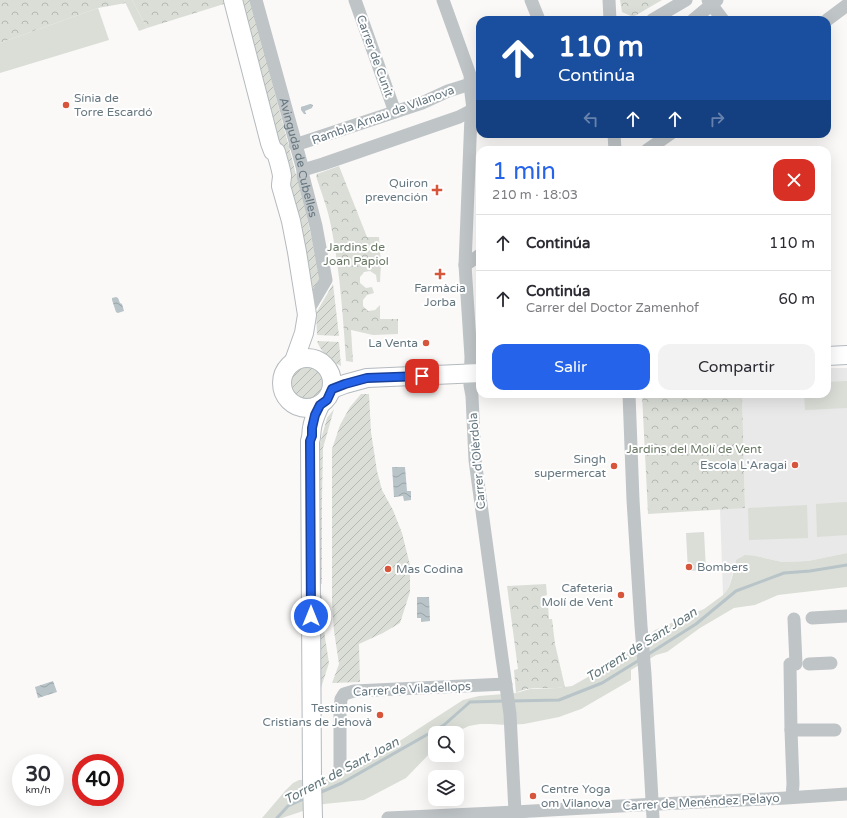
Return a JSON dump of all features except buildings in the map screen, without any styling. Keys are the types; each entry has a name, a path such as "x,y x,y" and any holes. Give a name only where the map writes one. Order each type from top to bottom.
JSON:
{"street":[{"path":"233,0 273,151 276,152 282,177 281,182 296,245 312,338 316,350 329,375 327,400 312,406 294,404 287,398 282,389 284,372 294,361 308,357 314,358 329,375 345,384 364,379 475,373"},
{"name":"Avinguda de Cubelles","path":"256,0 303,170 303,176 316,226 326,280 307,314"},
{"name":"Carrer de Cunit","path":"355,0 395,112"},
{"path":"443,0 470,75 475,83"},
{"path":"531,0 537,16"},
{"path":"609,0 610,16"},
{"path":"659,16 686,0"},
{"path":"697,16 712,2 721,16"},
{"path":"831,17 847,5"},
{"name":"Rambla Arnau de Vilanova","path":"295,145 422,103 448,91 475,83 476,96"},
{"path":"303,170 459,117 476,108"},
{"name":"Carrer d'Olèrdola","path":"476,109 471,116 465,265 471,356 475,373 470,385 472,396 475,460 511,724 517,815"},
{"path":"653,146 664,138"},
{"path":"465,265 476,258"},
{"path":"294,361 304,333 307,314"},
{"path":"831,356 847,356"},
{"path":"629,398 641,630 653,818"},
{"path":"312,406 306,436 310,441 313,815"},
{"path":"812,618 847,616"},
{"path":"792,797 790,664 796,664 794,619"},
{"path":"809,664 831,663"},
{"name":"Carrer de Viladellops","path":"340,766 340,699 344,694 354,691 506,689"},
{"path":"791,730 834,730"},
{"name":"Carrer de Menéndez Pelayo","path":"388,818 517,815 634,805 847,794"}],"shaded area":[{"name":"Escola L'Aragai","path":"831,368 847,368 847,553 808,561 782,562 756,556 736,560 730,583 726,593 723,595 720,509 745,507 742,398 831,398"}],"green space":[{"path":"0,0 124,0 126,3 98,8 0,43"},
{"path":"124,0 132,0 147,28 139,31"},
{"path":"132,0 223,0 224,4 147,28"},
{"path":"240,0 251,0 307,217 321,281 317,287 313,289 271,111"},
{"path":"620,0 662,0 635,16 622,12"},
{"path":"98,8 109,40 0,73 0,43"},
{"name":"Jardins de Joan Papiol","path":"339,166 367,237 379,237 381,263 380,282 377,282 376,275 370,271 364,272 360,277 360,283 366,288 372,287 374,293 367,295 363,300 363,306 368,311 375,310 380,305 380,319 398,319 398,334 373,335 351,330 353,362 346,361 337,260 328,213 316,176 317,174"},
{"path":"333,284 339,336 317,335 316,313"},
{"path":"317,341 339,342 341,366 327,356"},
{"path":"304,364 312,364 322,369 326,376 326,390 322,397 312,402 304,402 294,397 292,394 289,387 289,379 294,369 297,367"},
{"path":"847,381 847,408 805,410 804,398 831,398 831,382"},
{"path":"361,394 369,394 371,432 377,471 382,490 393,510 402,533 410,565 410,592 400,623 359,644 360,682 332,683 339,664 332,604 332,449 340,425 350,407"},
{"name":"Jardins del Molí de Vent","path":"642,398 742,398 745,508 648,514"},
{"path":"334,409 323,448 322,584 319,583 318,475 320,443 327,418"},
{"path":"847,502 847,535 817,537 816,504"},
{"path":"807,505 808,538 749,540 748,508"},
{"path":"704,532 706,570 688,571 686,533"},
{"path":"847,553 847,587 778,595 755,605 734,608 700,628 667,652 656,655 631,670 631,680 581,709 559,717 524,724 480,724 464,728 464,726 428,726 428,755 406,778 364,800 324,804 282,818 262,818 293,783 299,780 330,779 364,764 463,700 479,696 516,693 530,689 572,686 628,652 655,630 704,609 723,595 730,583 736,560 745,555 782,562 808,561"},
{"path":"546,584 547,595 544,596 544,605 548,605 549,619 552,619 555,644 565,687 534,688 516,693 514,670 518,669 507,586"},
{"path":"322,595 324,631 329,663 321,688 319,597"}],"water":[{"path":"310,104 313,105 312,108 305,111 306,114 304,114 301,107"},
{"path":"116,297 122,304 124,311 118,313 116,312 112,300 112,298"},
{"path":"392,467 405,467 407,491 411,491 411,500 404,501 403,496 394,497"},
{"path":"417,597 429,597 430,621 421,622 421,618 417,618"},
{"path":"53,681 57,692 38,698 35,687"}],"waterway":[{"name":"Torrent de Sant Joan","path":"647,655 696,624 736,591 784,573 810,571 847,565"},
{"name":"Torrent de Sant Joan","path":"511,701 559,700 602,683 641,659"},
{"name":"Torrent de Sant Joan","path":"319,793 342,783 444,725 470,702 505,701"},
{"name":"Torrent de Sant Joan","path":"277,818 288,806 306,798"}],"place":[{"name":"Sínia de Torre Escardó","path":"66,105"},
{"name":"Quiron prevención","path":"437,190"},
{"name":"Farmàcia Jorba","path":"440,274"},
{"name":"La Venta","path":"426,343"},
{"name":"Escola L'Aragai","path":"795,465"},
{"name":"Singh supermercat","path":"614,466"},
{"name":"Bombers","path":"689,567"},
{"name":"Mas Codina","path":"388,569"},
{"name":"Cafeteria Molí de Vent","path":"621,595"},
{"name":"Testimonis Cristians de Jehovà","path":"380,715"},
{"name":"Centre Yoga om Vilanova","path":"533,796"}],"route":[{"path":"311,616 310,441 315,415 320,405 327,400 332,389 345,384 367,378 422,376"}]}
